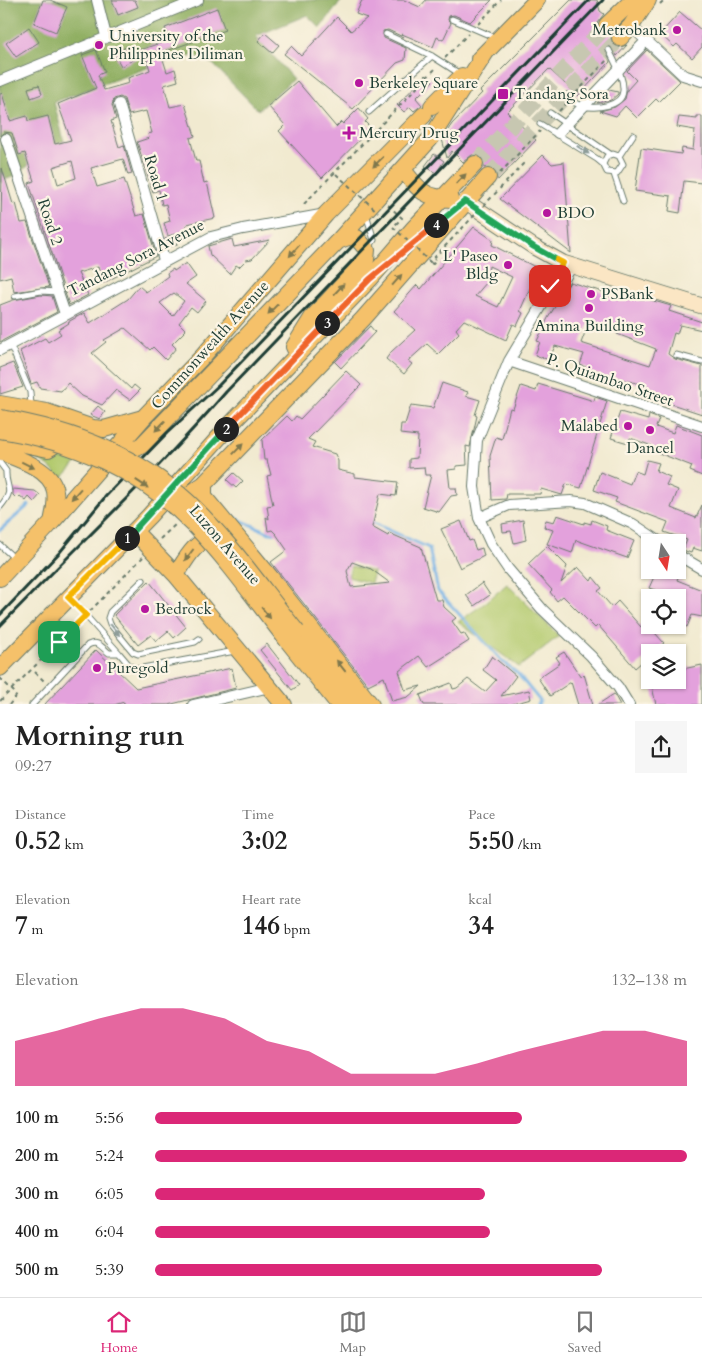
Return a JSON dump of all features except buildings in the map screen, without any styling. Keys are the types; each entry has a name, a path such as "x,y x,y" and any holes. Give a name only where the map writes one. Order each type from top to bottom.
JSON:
{"main road":[{"name":"Commonwealth Avenue","path":"0,578 143,418 204,355 326,214 537,0"},
{"path":"607,25 633,0"},
{"path":"620,38 632,26 648,0"},
{"path":"96,471 142,445 338,242 371,212 403,170 431,138 486,52"},
{"path":"0,668 149,516 280,371 370,279 414,228 434,195 475,164"},
{"path":"403,170 434,195"},
{"path":"149,516 164,513 204,484 363,319 488,177"},
{"path":"414,228 420,214 420,198 434,195 465,201 534,247 567,265 702,306"},
{"path":"370,279 465,201"},
{"path":"280,371 312,318 365,262 367,250 362,242 355,237 346,237 338,242"},
{"path":"0,404 39,411 94,428 104,429 143,418"},
{"path":"0,439 52,448 58,441 59,429 39,411"},
{"name":"Luzon Avenue","path":"0,418 62,432 100,445 141,468 172,489 217,532 339,704"},
{"name":"Luzon Avenue","path":"0,430 53,441 95,456 160,495 205,537 355,704"},
{"path":"0,452 32,466 50,479 56,495 52,522"},
{"name":"Luzon Avenue","path":"204,484 204,497 240,539 371,704"},
{"path":"134,531 176,574 284,704"},
{"path":"176,574 188,554 207,538 226,536 240,539"}],"street":[{"path":"97,0 106,36"},
{"path":"0,81 106,36 198,0"},
{"path":"632,26 683,75 702,81"},
{"path":"558,133 646,40"},
{"name":"Road 1","path":"120,104 164,260"},
{"name":"Road 2","path":"6,139 65,314"},
{"name":"Tandang Sora Avenue","path":"0,350 164,260 211,237 326,214"},
{"path":"567,265 550,286 547,297 509,361 477,440 474,487 479,518 491,544 508,569 542,609 591,656 618,687 629,704"},
{"name":"P. Quiambao Street","path":"509,361 702,426"},
{"path":"479,518 509,504 571,501 585,503 632,524 648,534"},
{"path":"686,560 702,569"},
{"path":"193,704 270,687"}],"lane":[{"path":"452,19 498,39"},
{"path":"386,34 432,56 463,75"},
{"path":"566,95 583,107 614,104 620,100 623,94 623,84 609,50"},
{"path":"369,112 432,56"},
{"path":"550,113 610,154 619,156 622,161 622,168 614,174"},
{"path":"540,124 558,133 603,164"},
{"path":"619,156 633,135"},
{"path":"610,154 605,158 603,164 605,170 614,174 623,201"},
{"path":"367,250 374,240 371,212"},
{"path":"15,296 41,291 58,292"},
{"path":"10,344 39,411"},
{"path":"676,355 702,362"},
{"path":"0,464 6,471 3,478 10,491 9,497 0,507"},
{"path":"0,545 16,560"},
{"path":"143,580 110,612 108,618 110,624 133,652 142,655 195,642 199,639"},
{"path":"68,597 130,666 145,669 228,654 240,650"},
{"path":"32,704 88,644 98,643 109,653 119,653"}],"path":[{"path":"304,204 501,0"},
{"path":"348,159 336,174 371,212"},
{"path":"430,262 523,164 521,162"},
{"path":"387,203 402,218 393,227 433,264 436,261 434,259"},
{"path":"0,701 152,548"},
{"path":"35,672 50,686"},
{"path":"0,678 17,695 9,704"}],"green space":[{"name":"University of the Philippines Diliman","path":"0,0 342,0 320,28 307,15 256,36 293,79 258,110 213,64 195,56 177,57 54,102 64,141 12,177 0,182"},
{"path":"65,430 101,437 60,480 45,463 10,446"},
{"path":"351,566 374,572 371,583 348,577"},
{"path":"507,584 559,636 519,667 458,622 485,603"}],"waterway":[{"path":"0,530 29,505"},
{"path":"231,516 270,533 276,532"},
{"path":"369,521 429,548 438,591 503,662 517,673 540,701 538,704"}],"tunnel":[{"path":"475,164 607,25"},
{"path":"488,177 620,38"}],"railway":[{"path":"0,615 60,552 106,496 167,433 219,385 589,0"},
{"path":"0,626 143,482 226,392 603,0"}],"place":[{"name":"Metrobank","path":"677,30"},
{"name":"University of the Philippines Diliman","path":"99,45"},
{"name":"Berkeley Square","path":"359,83"},
{"name":"Tandang Sora","path":"503,94"},
{"name":"Mercury Drug","path":"349,133"},
{"name":"BDO","path":"547,213"},
{"name":"L' Paseo Bldg","path":"508,265"},
{"name":"PSBank","path":"591,294"},
{"name":"Amina Building","path":"589,308"},
{"name":"Malabed","path":"628,426"},
{"name":"Dancel","path":"650,430"},
{"name":"Bedrock","path":"145,609"},
{"name":"Puregold","path":"97,668"}],"route":[{"path":"59,642 86,615 68,597 149,516 230,424 370,279 465,201 534,247 563,263 550,286"}]}
